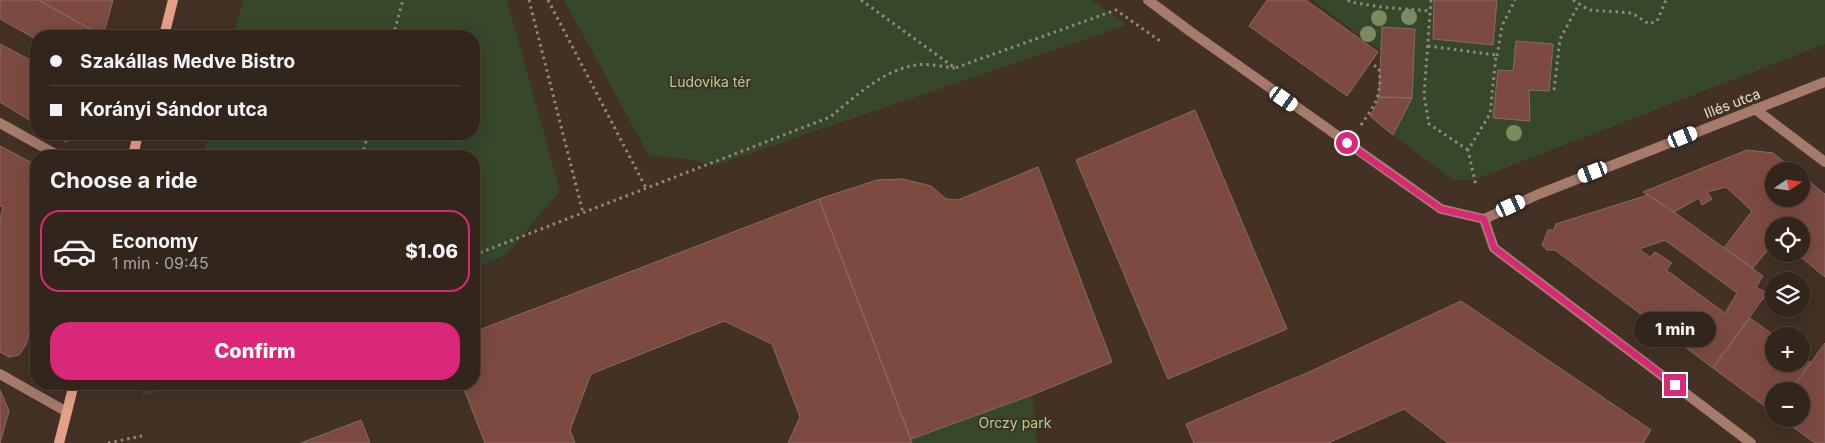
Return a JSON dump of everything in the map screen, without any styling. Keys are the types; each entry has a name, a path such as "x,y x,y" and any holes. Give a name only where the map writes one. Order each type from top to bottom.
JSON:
{"main road":[{"path":"166,30 173,0"},
{"path":"59,443 72,390"}],"street":[{"path":"1148,0 1441,209 1484,219 1494,248 1751,443"},
{"name":"Illés utca","path":"1484,219 1539,194 1825,82"},
{"path":"1755,109 1825,162"},
{"path":"0,123 30,140"},
{"path":"30,140 48,150"},
{"path":"0,374 67,412"}],"path":[{"path":"395,30 403,0"},
{"path":"529,0 584,213"},
{"path":"548,0 646,188"},
{"path":"861,0 955,68"},
{"path":"1348,0 1350,2 1381,7 1430,11"},
{"path":"1431,0 1424,95 1429,124 1468,150 1476,186"},
{"path":"1494,74 1502,26 1515,0"},
{"path":"1573,0 1589,10 1632,13 1649,24 1656,21 1666,0"},
{"path":"1554,90 1560,40 1580,4"},
{"path":"480,253 830,117 867,88 894,72 917,64 955,68 1116,10 1163,43"},
{"path":"1428,46 1496,55 1490,114 1468,150"},
{"path":"1361,125 1378,99 1379,68 1370,64"},
{"path":"108,443 142,436"}],"green space":[{"path":"243,0 507,0 560,191 506,255 480,266 480,150 205,150 207,140 480,140 480,30 235,30"},
{"name":"Ludovika tér","path":"564,0 1092,0 1127,25 716,165 686,159 649,156"},
{"path":"1312,0 1825,0 1825,44 1474,180 1453,180 1393,135 1412,98 1415,29 1383,27 1381,51"},
{"path":"144,390 160,390 142,397"},
{"name":"Orczy park","path":"1032,395 1037,443 912,443 911,439"}],"building":[{"path":"0,0 38,0 92,30 30,30 30,36 0,19"},
{"path":"38,0 113,0 105,30 92,30"},
{"path":"1267,0 1306,0 1378,52 1347,96 1249,26"},
{"path":"1434,0 1497,0 1493,45 1433,39"},
{"path":"1382,27 1415,29 1412,98 1379,97"},
{"path":"1516,41 1553,44 1549,91 1529,90 1530,121 1493,118 1498,70 1513,71"},
{"path":"0,44 30,60 30,120 0,102"},
{"path":"1378,97 1412,98 1393,135 1370,116 1378,102"},
{"path":"1195,110 1287,329 1168,379 1076,160"},
{"path":"0,146 30,162 30,329 26,345 19,355 9,357 0,352 0,219 3,207 0,206"},
{"path":"1747,150 1773,153 1784,162 1765,162 1765,208 1810,208 1810,182 1825,194 1825,277 1807,262 1810,262 1810,217 1765,217 1765,253 1753,268 1724,248 1752,211 1726,187 1707,192 1712,199 1702,205 1699,198 1674,212 1643,192"},
{"path":"1038,167 1112,362 1032,395 911,439 819,199 877,180 903,179 931,186 946,199 958,200"},
{"path":"1648,195 1763,276 1756,287 1765,292 1765,296 1713,368 1555,250 1547,250 1542,245 1548,230 1554,230 1556,224","holes":["1665,240 1737,293 1725,313 1666,270 1672,263 1655,252 1650,257 1639,249"]},
{"path":"819,199 912,443 788,443 800,417 772,344 724,321 591,374 570,430 575,443 485,443 464,390 480,390 480,330"},
{"path":"1461,301 1651,430 1643,443 1448,443 1404,409 1328,443 1194,443 1186,424 1309,372"},
{"path":"1750,318 1765,329 1765,372 1804,372 1797,382 1765,382 1765,406 1713,368"},
{"path":"1825,343 1825,443 1815,443 1793,427 1810,427 1810,382 1797,382 1804,372 1810,372 1810,364"},
{"path":"0,390 9,411 0,443"},
{"path":"361,420 370,443 301,443"}],"route":[{"path":"1347,143 1441,209 1484,219 1494,248 1675,385"}]}
